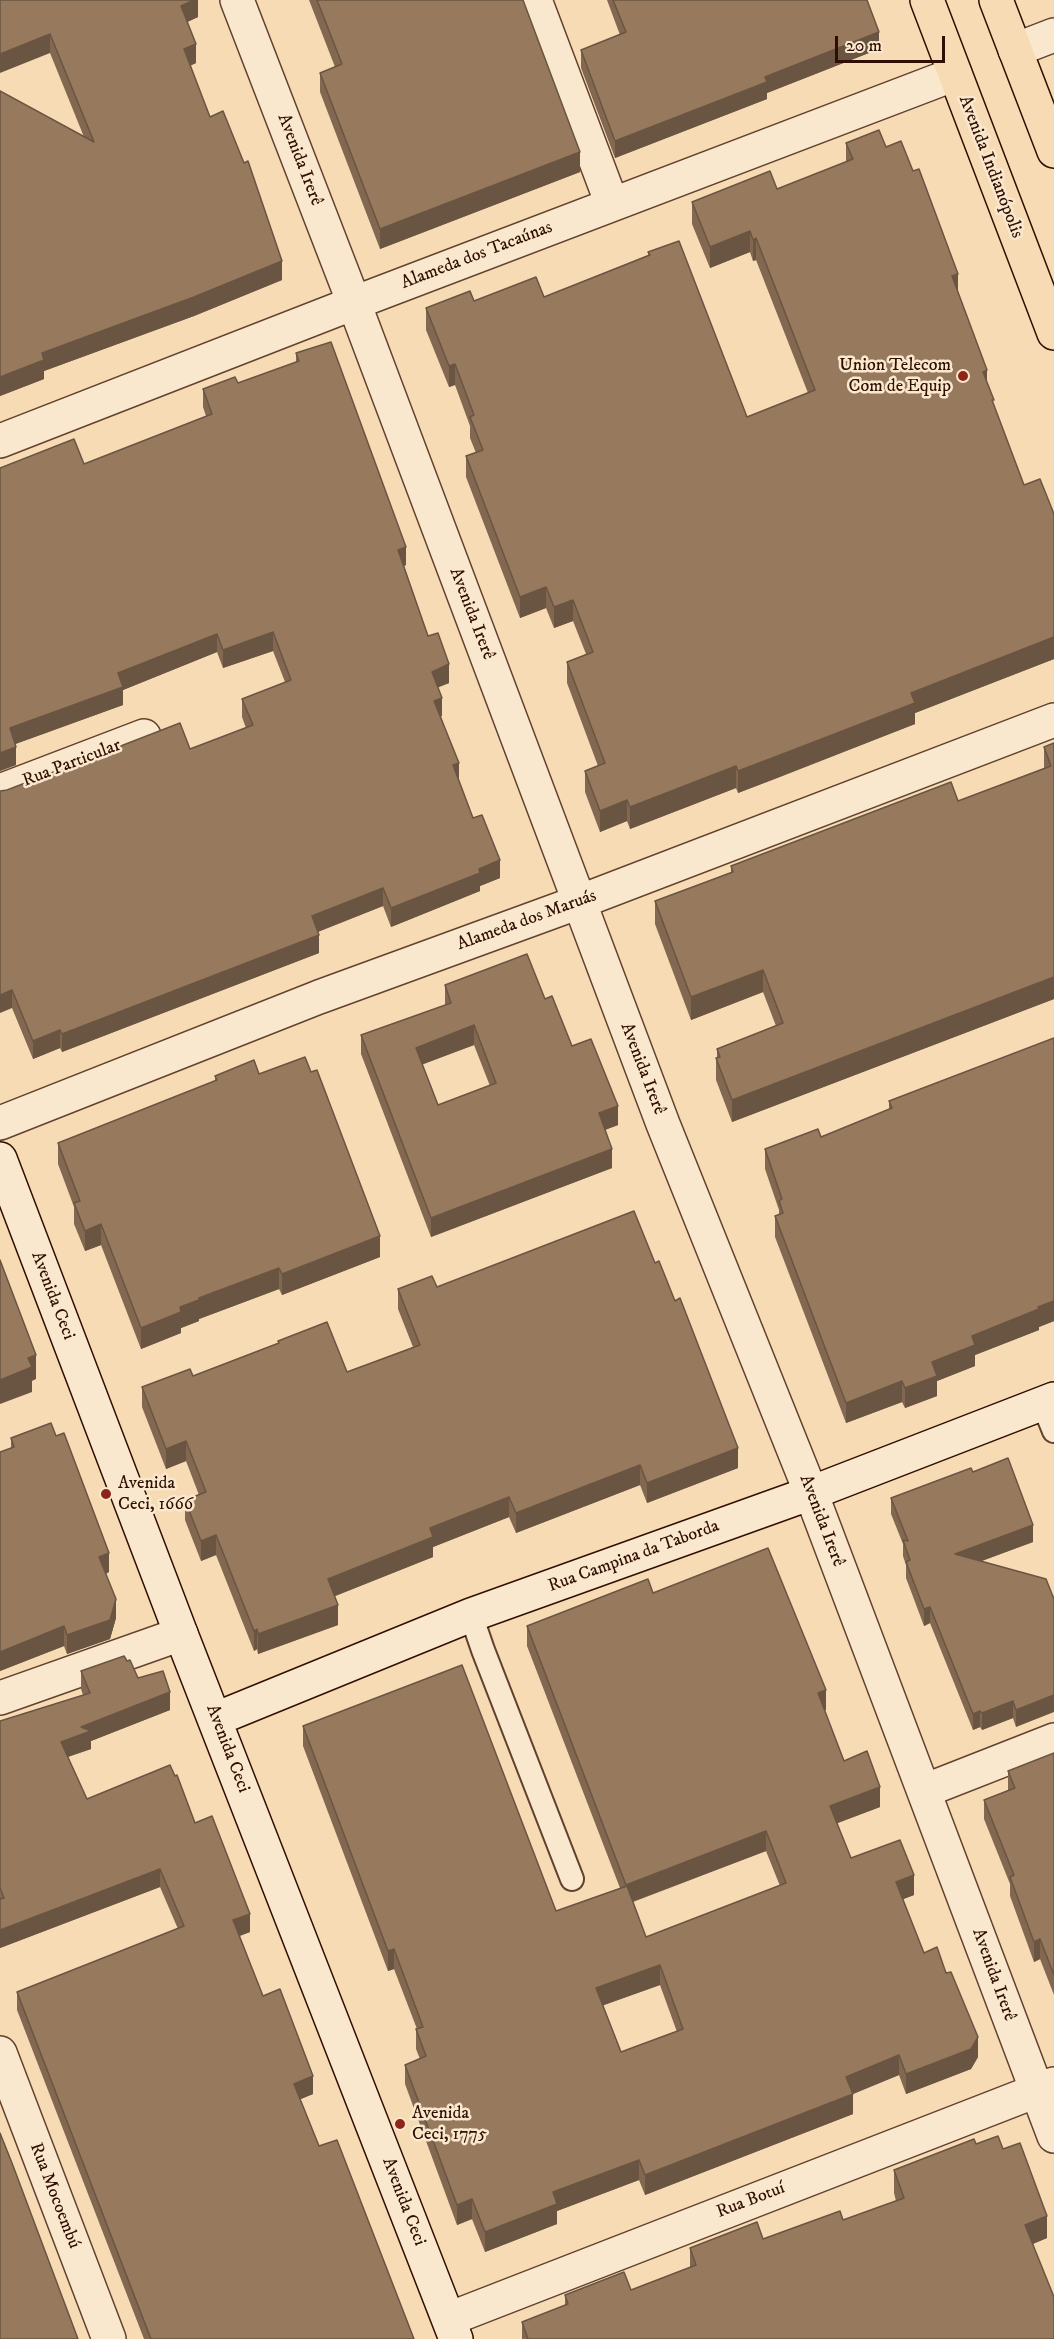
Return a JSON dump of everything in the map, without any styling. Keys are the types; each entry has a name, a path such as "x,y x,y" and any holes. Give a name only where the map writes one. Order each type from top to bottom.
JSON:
{"main road":[{"name":"Avenida Indianópolis","path":"927,0 1054,333"},
{"path":"996,0 1054,151"}],"street":[{"name":"Avenida Irerê","path":"237,0 354,303 663,1124 811,1493 924,1791 1045,2088 1054,2136"},
{"path":"536,0 612,204"},
{"path":"1015,50 1054,35"},
{"name":"Alameda dos Tacaúnas","path":"0,441 354,303 955,74"},
{"name":"Alameda dos Maruás","path":"0,1123 319,997 579,902 1054,720"},
{"name":"Rua Particular","path":"0,791 144,736"},
{"name":"Avenida Ceci","path":"0,1159 181,1634 453,2329"},
{"name":"Rua Campina da Taborda","path":"216,1719 471,1615 811,1493 1050,1411"},
{"path":"0,1698 181,1634"},
{"path":"924,1791 1054,1740"},
{"name":"Rua Mocoembú","path":"0,2053 109,2339"},
{"name":"Rua Botuí","path":"453,2329 1045,2088"}],"lane":[{"path":"471,1615 572,1879"}],"building":[{"path":"0,0 194,0 181,6 196,44 184,49 210,117 223,111 244,163 248,161 282,261 194,297 42,353 44,360 0,377 0,91 94,142 50,34 0,54"},
{"path":"317,0 523,0 580,152 380,229 320,73 342,64"},
{"path":"613,0 867,0 879,32 765,77 767,82 615,141 581,50 626,32"},
{"path":"879,130 886,147 901,141 913,171 919,169 958,274 952,276 987,370 983,372 994,400 992,400 1024,485 1040,479 1054,514 1054,637 911,693 915,703 775,757 738,771 736,766 630,807 627,800 600,811 585,771 605,763 567,662 593,652 573,600 554,607 546,587 520,597 466,456 483,450 470,417 474,415 455,364 449,366 426,308 470,291 474,301 536,277 544,297 650,255 648,252 679,241 747,417 815,390 756,238 753,240 750,231 710,247 692,202 770,171 777,189 853,159 846,143"},
{"path":"331,342 406,547 398,550 428,636 438,633 449,664 432,672 442,698 434,701 459,763 453,765 473,818 482,815 500,860 479,869 480,873 391,908 383,888 312,916 319,935 62,1034 60,1030 33,1041 12,990 0,995 0,791 180,723 190,749 253,725 242,699 291,680 273,632 223,650 217,634 118,673 123,687 10,728 16,747 0,753 0,468 74,439 84,464 212,414 203,389 235,377 238,383 299,361 296,353"},
{"path":"1054,743 1054,977 732,1100 716,1058 720,1057 717,1049 783,1023 763,970 691,997 655,901 733,872 731,866 951,782 958,801 1051,766 1044,747"},
{"path":"527,954 545,999 552,996 572,1046 591,1039 618,1106 599,1113 612,1149 431,1218 361,1035 451,1003 445,985","holes":["474,1025 496,1083 438,1105 416,1048"]},
{"path":"1054,1038 1054,1301 972,1336 975,1345 932,1362 937,1376 905,1388 902,1381 846,1403 775,1216 783,1213 779,1201 782,1199 765,1149 818,1129 821,1137 892,1108 889,1101"},
{"path":"305,1057 311,1072 317,1070 380,1236 282,1274 279,1268 199,1298 199,1300 180,1307 181,1312 141,1328 101,1224 85,1231 74,1203 80,1201 58,1143 217,1080 215,1076 254,1060 259,1074"},
{"path":"634,1211 655,1263 659,1261 675,1301 680,1298 738,1448 647,1483 640,1465 516,1513 509,1497 430,1528 433,1537 328,1579 338,1605 258,1634 257,1629 254,1631 216,1535 201,1541 185,1500 206,1492 186,1441 166,1449 142,1387 190,1369 193,1376 327,1322 347,1372 420,1345 398,1289 432,1276 437,1287"},
{"path":"0,1260 36,1355 28,1358 32,1367 0,1380"},
{"path":"51,1423 56,1436 64,1433 109,1553 99,1557 116,1599 110,1620 67,1635 64,1626 0,1652 0,1452 14,1447 11,1438"},
{"path":"1008,1458 1033,1525 955,1554 1046,1579 1054,1599 1054,1695 1016,1710 1013,1701 982,1713 980,1711 973,1714 930,1607 924,1609 906,1562 910,1560 903,1540 908,1541 891,1498 971,1468 973,1472"},
{"path":"768,1548 826,1690 818,1693 844,1761 867,1751 880,1787 830,1806 851,1858 900,1840 914,1875 896,1882 924,1953 937,1947 946,1973 951,1972 978,2037 971,2049 906,2074 899,2055 846,2077 853,2094 645,2175 639,2160 553,2192 557,2204 485,2232 472,2199 457,2205 405,2065 426,2056 416,2029 423,2027 394,1949 388,1951 303,1726 462,1665 556,1911 627,1886 646,1937 786,1883 766,1831 626,1885 527,1626 648,1579 653,1593","holes":["660,1965 683,2029 621,2052 596,1988"]},
{"path":"124,1656 127,1661 130,1660 138,1678 163,1671 170,1692 81,1727 91,1731 61,1742 87,1799 170,1765 175,1776 177,1775 195,1823 212,1816 250,1914 233,1920 263,1996 280,1989 313,2076 294,2084 319,2146 337,2140 414,2339 151,2339 17,1992 184,1926 160,1869 0,1930 0,1899 4,1898 0,1888 0,1721 90,1693 81,1671"},
{"path":"1054,1753 1054,1975 1040,1939 1034,1942 1010,1877 1014,1875 984,1800 1015,1788 1008,1771"},
{"path":"0,2133 12,2163 78,2339 0,2339"},
{"path":"998,2136 1003,2149 1020,2143 1047,2216 1025,2225 1054,2297 1054,2339 528,2339 522,2322 568,2304 565,2295 624,2272 631,2290 696,2265 690,2248 757,2222 763,2239 840,2211 843,2220 904,2198 894,2170 974,2139 976,2144"}],"place":[{"name":"Union Telecom Com de Equip","path":"963,376"},
{"name":"Avenida Ceci, 1666","path":"106,1494"},
{"name":"Avenida Ceci, 1775","path":"400,2124"}]}
